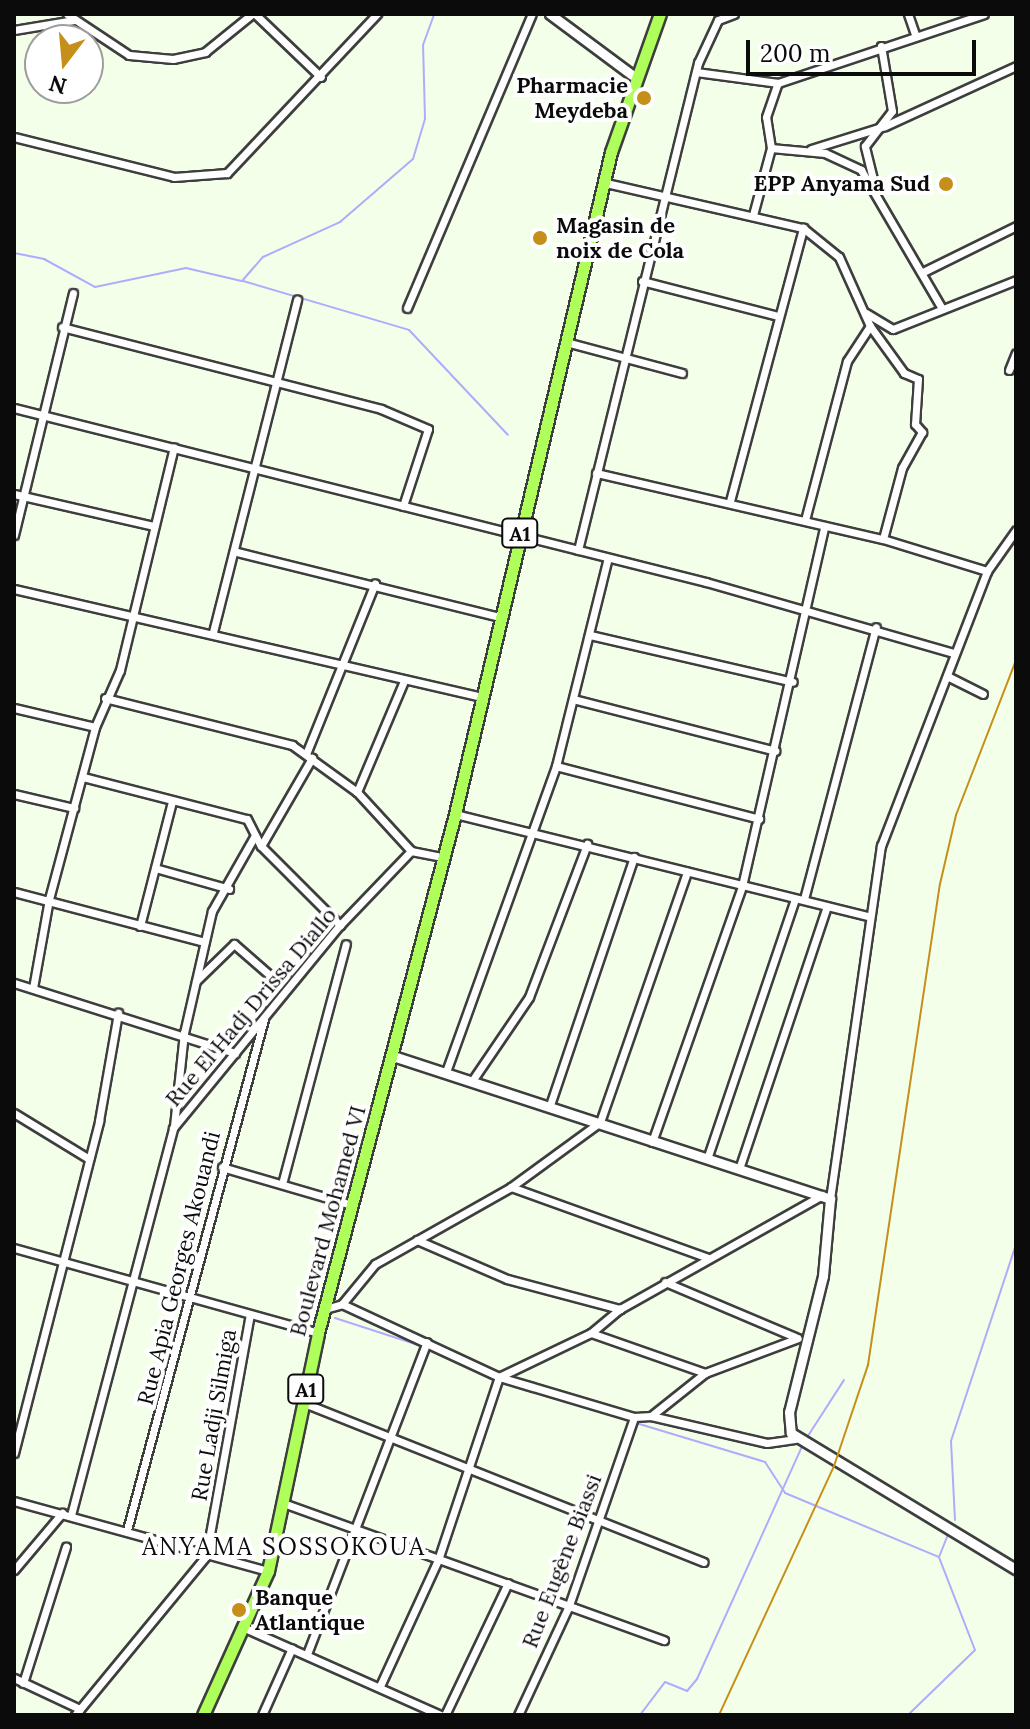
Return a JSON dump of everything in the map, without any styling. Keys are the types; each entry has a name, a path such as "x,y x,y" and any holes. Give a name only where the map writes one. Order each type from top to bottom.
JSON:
{"main road":[{"name":"A1","path":"393,1056 455,814 564,341 632,75 660,14"},
{"name":"Boulevard Mohamed VI","path":"203,1715 247,1629 268,1571 318,1333 393,1056"}],"street":[{"path":"67,14 129,55 173,59 205,52 254,14 321,77"},
{"path":"14,137 174,177 227,173 321,77 377,14"},
{"path":"407,308 532,14"},
{"path":"550,14 632,75"},
{"path":"578,550 623,357 696,72 709,34 734,14"},
{"path":"908,14 915,34"},
{"path":"696,72 778,83 915,34 984,14"},
{"path":"14,30 74,20"},
{"path":"881,46 892,111 885,126 865,146 875,184 925,271 941,307"},
{"path":"806,150 885,126 1016,66"},
{"path":"753,215 771,148 766,117 778,83"},
{"path":"771,148 806,150 840,157 875,184"},
{"path":"606,183 803,228 839,257 870,326 904,373 918,379 915,424 922,432 902,468 883,539"},
{"path":"925,271 1016,226"},
{"path":"730,501 803,228"},
{"path":"865,313 889,330 1016,280"},
{"path":"642,281 778,316"},
{"path":"14,535 39,414 73,293"},
{"path":"213,632 280,385 297,299"},
{"path":"805,520 847,361 870,326"},
{"path":"62,327 381,409 428,429 403,506"},
{"path":"564,341 682,373"},
{"path":"1009,370 1016,353"},
{"path":"14,408 258,467 808,609 876,627 953,653"},
{"path":"33,988 49,899 95,727 134,614 174,447"},
{"path":"596,473 730,501 805,520 824,528 883,539 987,571"},
{"path":"14,494 154,526"},
{"path":"652,1142 742,886 793,682 824,528"},
{"path":"1016,530 987,571 953,653 947,676 901,781 868,916 826,1197 809,1340 787,1423 795,1439 1016,1569"},
{"path":"237,552 375,583 499,617"},
{"path":"447,1069 556,766 608,558"},
{"path":"261,846 309,756 375,583"},
{"path":"14,589 213,632 404,681 480,697"},
{"path":"707,1159 800,899 876,627"},
{"path":"590,635 793,682"},
{"path":"947,676 983,694"},
{"path":"357,792 404,681"},
{"path":"105,698 309,756 357,792 411,851 442,857"},
{"path":"573,699 775,751"},
{"path":"14,708 95,727"},
{"path":"556,766 759,819"},
{"path":"83,777 247,819 261,846 340,925"},
{"path":"14,794 74,808"},
{"path":"140,926 172,801"},
{"path":"455,814 587,844 868,916"},
{"path":"173,1128 184,1033 212,911 229,889 254,837"},
{"path":"474,1078 529,997 587,844"},
{"name":"Rue El Hadj Drissa Diallo","path":"66,1514 134,1281 173,1128 340,925 411,851"},
{"path":"550,1105 634,857"},
{"path":"155,868 229,889"},
{"path":"325,1309 342,1304 375,1264 511,1187 600,1122 687,872"},
{"path":"14,892 205,942"},
{"path":"739,1169 827,906"},
{"path":"196,981 234,944 272,977"},
{"path":"282,1184 346,944"},
{"path":"14,983 184,1033 235,1053"},
{"path":"14,1453 99,1121 118,1013"},
{"name":"Rue Apia Georges Akouandi","path":"127,1530 222,1167 266,1015"},
{"path":"393,1056 447,1069 652,1142 826,1197"},
{"path":"14,1113 89,1159"},
{"path":"222,1167 352,1205"},
{"path":"511,1187 708,1258"},
{"path":"380,1686 438,1560 499,1377 591,1333 620,1309 665,1282 826,1197"},
{"path":"417,1240 507,1279 620,1309"},
{"path":"14,1248 318,1333"},
{"path":"665,1282 809,1340"},
{"path":"342,1304 499,1377 634,1417 651,1416 767,1443 795,1439"},
{"name":"Rue Ladji Silmiga","path":"78,1712 206,1556 250,1315"},
{"path":"591,1333 705,1373"},
{"path":"651,1416 705,1373 798,1338"},
{"path":"307,1654 396,1434 427,1342"},
{"path":"304,1403 396,1434 598,1524 704,1562"},
{"name":"Rue Eugène Biassi","path":"518,1715 568,1608 634,1417"},
{"path":"14,1501 268,1571"},
{"path":"283,1503 664,1640"},
{"path":"14,1570 66,1514"},
{"path":"66,1547 18,1683 78,1712"},
{"path":"247,1629 443,1715 508,1583"},
{"path":"262,1715 292,1648"}],"waterway":[{"path":"14,253 44,259 95,287 186,268 242,281 263,257 340,222 413,159 425,119 423,45 434,14"},
{"path":"243,281 409,330 508,435"},
{"path":"54,807 69,811"},
{"path":"955,1520 951,1441 1016,1245"},
{"path":"335,1318 421,1346"},
{"path":"427,1349 443,1355"},
{"path":"806,1439 844,1380"},
{"path":"503,1382 527,1389"},
{"path":"533,1391 630,1421"},
{"path":"636,1423 765,1462 785,1493 939,1557"},
{"path":"640,1715 665,1682 687,1691 697,1679 803,1444"},
{"path":"908,1715 975,1650 939,1557 948,1535"}],"railway":[{"path":"719,1715 834,1466 868,1365 940,884 956,815 1016,660"}],"place":[{"name":"Pharmacie Meydeba","path":"644,98"},
{"name":"EPP Anyama Sud","path":"946,184"},
{"name":"Magasin de noix de Cola","path":"540,238"},
{"name":"Banque Atlantique","path":"239,1610"}],"district":[{"name":"ANYAMA SOSSOKOUA","path":"284,1547"}]}
